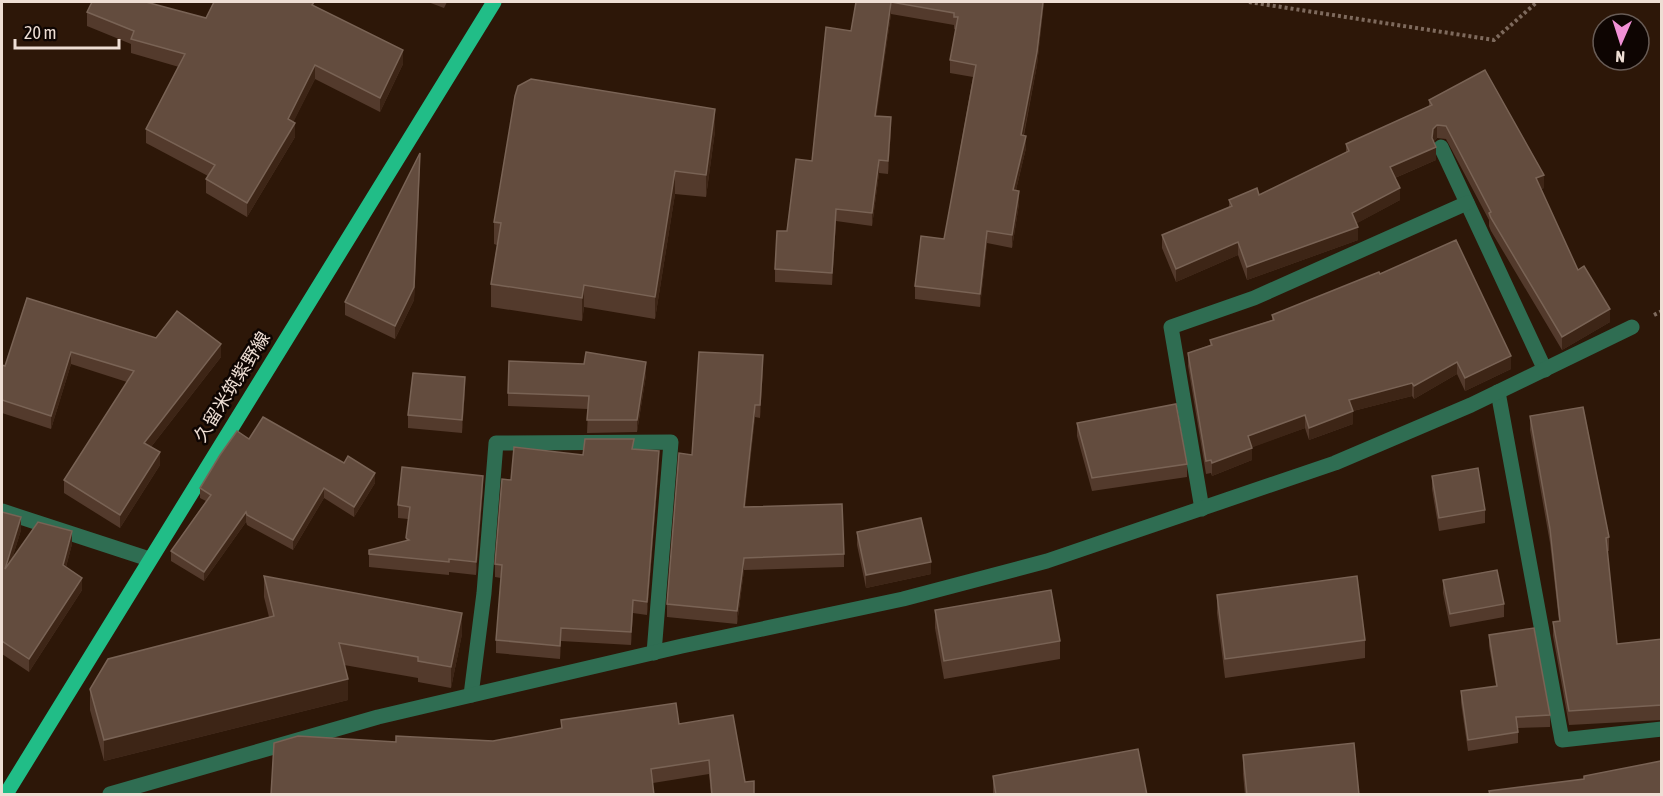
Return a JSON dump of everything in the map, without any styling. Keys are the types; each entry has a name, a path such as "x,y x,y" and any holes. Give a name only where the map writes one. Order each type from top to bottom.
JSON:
{"main road":[{"name":"久留米筑紫野線","path":"6,795 494,2"}],"street":[{"path":"1441,147 1545,370"},
{"path":"1202,508 1171,327 1254,298 1467,203"},
{"path":"110,795 378,717 654,653 903,599 1024,567 1335,463 1498,392 1632,327"},
{"path":"1498,392 1562,740 1662,729"},
{"path":"471,695 484,593 496,443 671,442 654,653"},
{"path":"2,511 149,560"}],"path":[{"path":"1249,2 1494,40 1538,2"}],"building":[{"path":"92,2 146,2 206,18 214,2 314,2 312,5 403,50 380,98 315,65 288,119 295,123 247,203 206,179 215,165 146,129 185,54 131,39 134,31 87,12"},
{"path":"856,2 891,2 875,116 891,117 888,161 879,160 872,213 836,209 832,273 775,269 777,231 787,231 796,159 812,161 826,27 851,31"},
{"path":"891,2 1043,2 1037,52 1021,135 1026,136 1013,190 1019,191 1012,235 987,231 980,294 915,286 921,236 944,239 976,65 950,60 958,17 954,17 954,13"},
{"path":"1485,70 1544,175 1536,178 1578,270 1584,266 1610,309 1562,337 1491,218 1489,213 1491,212 1446,126 1437,125 1433,129 1432,138 1436,147 1390,167 1400,188 1352,213 1358,227 1247,267 1238,242 1176,269 1162,235 1232,206 1229,200 1257,188 1259,195 1349,151 1346,144 1432,105 1429,100"},
{"path":"531,79 715,109 706,175 675,171 655,297 584,285 582,298 491,284 501,223 494,222 515,96 518,86"},
{"path":"420,153 414,287 395,326 345,302"},
{"path":"1456,240 1511,356 1465,378 1457,362 1414,386 1412,383 1349,400 1353,411 1309,428 1305,415 1248,436 1252,448 1212,463 1211,460 1206,461 1188,353 1212,345 1210,340 1274,320 1272,315 1379,272 1380,274"},
{"path":"27,298 156,338 177,311 221,344 144,443 160,452 120,515 64,480 134,371 71,352 51,416 2,400 2,365 5,366"},
{"path":"586,352 646,362 637,420 587,420 589,396 508,393 509,361 584,364"},
{"path":"699,352 763,355 760,405 755,405 744,507 842,504 844,554 744,558 737,611 667,604 679,453 692,455"},
{"path":"413,373 465,377 462,420 408,415"},
{"path":"1176,404 1187,464 1092,478 1077,423"},
{"path":"1583,407 1609,537 1606,538 1617,644 1662,639 1662,705 1569,711 1553,622 1560,621 1550,529 1530,416"},
{"path":"263,417 344,463 348,456 375,473 354,507 324,488 293,540 247,515 246,512 204,572 171,551 211,495 200,488 220,455 237,431 249,439"},
{"path":"585,439 634,439 632,449 659,451 647,602 633,600 631,632 561,628 560,646 496,640 502,565 495,564 502,479 511,480 514,447 583,455"},
{"path":"402,467 483,476 476,562 449,559 449,562 369,554 369,550 409,540 406,538 410,507 398,505"},
{"path":"1478,468 1485,510 1439,518 1432,476"},
{"path":"2,512 21,517 5,569 38,522 72,531 63,565 82,578 29,659 2,641"},
{"path":"921,518 931,562 866,575 857,532"},
{"path":"1497,570 1504,604 1450,614 1443,580"},
{"path":"264,576 462,613 451,667 418,661 418,657 339,643 348,679 104,740 90,689 108,659 274,616"},
{"path":"1357,576 1365,640 1225,659 1217,595"},
{"path":"1051,590 1060,641 944,661 935,610"},
{"path":"1534,628 1550,715 1516,717 1518,732 1468,740 1461,691 1497,686 1489,635"},
{"path":"676,703 679,724 733,715 745,782 754,781 754,795 712,795 709,760 651,769 654,795 271,795 274,743 298,736 396,742 396,736 493,741 562,728 561,720"},
{"path":"1354,743 1359,795 1247,795 1243,755"},
{"path":"1138,749 1147,795 996,795 993,776"},
{"path":"1661,761 1662,795 1490,795 1489,791 1584,779 1584,776"}]}
